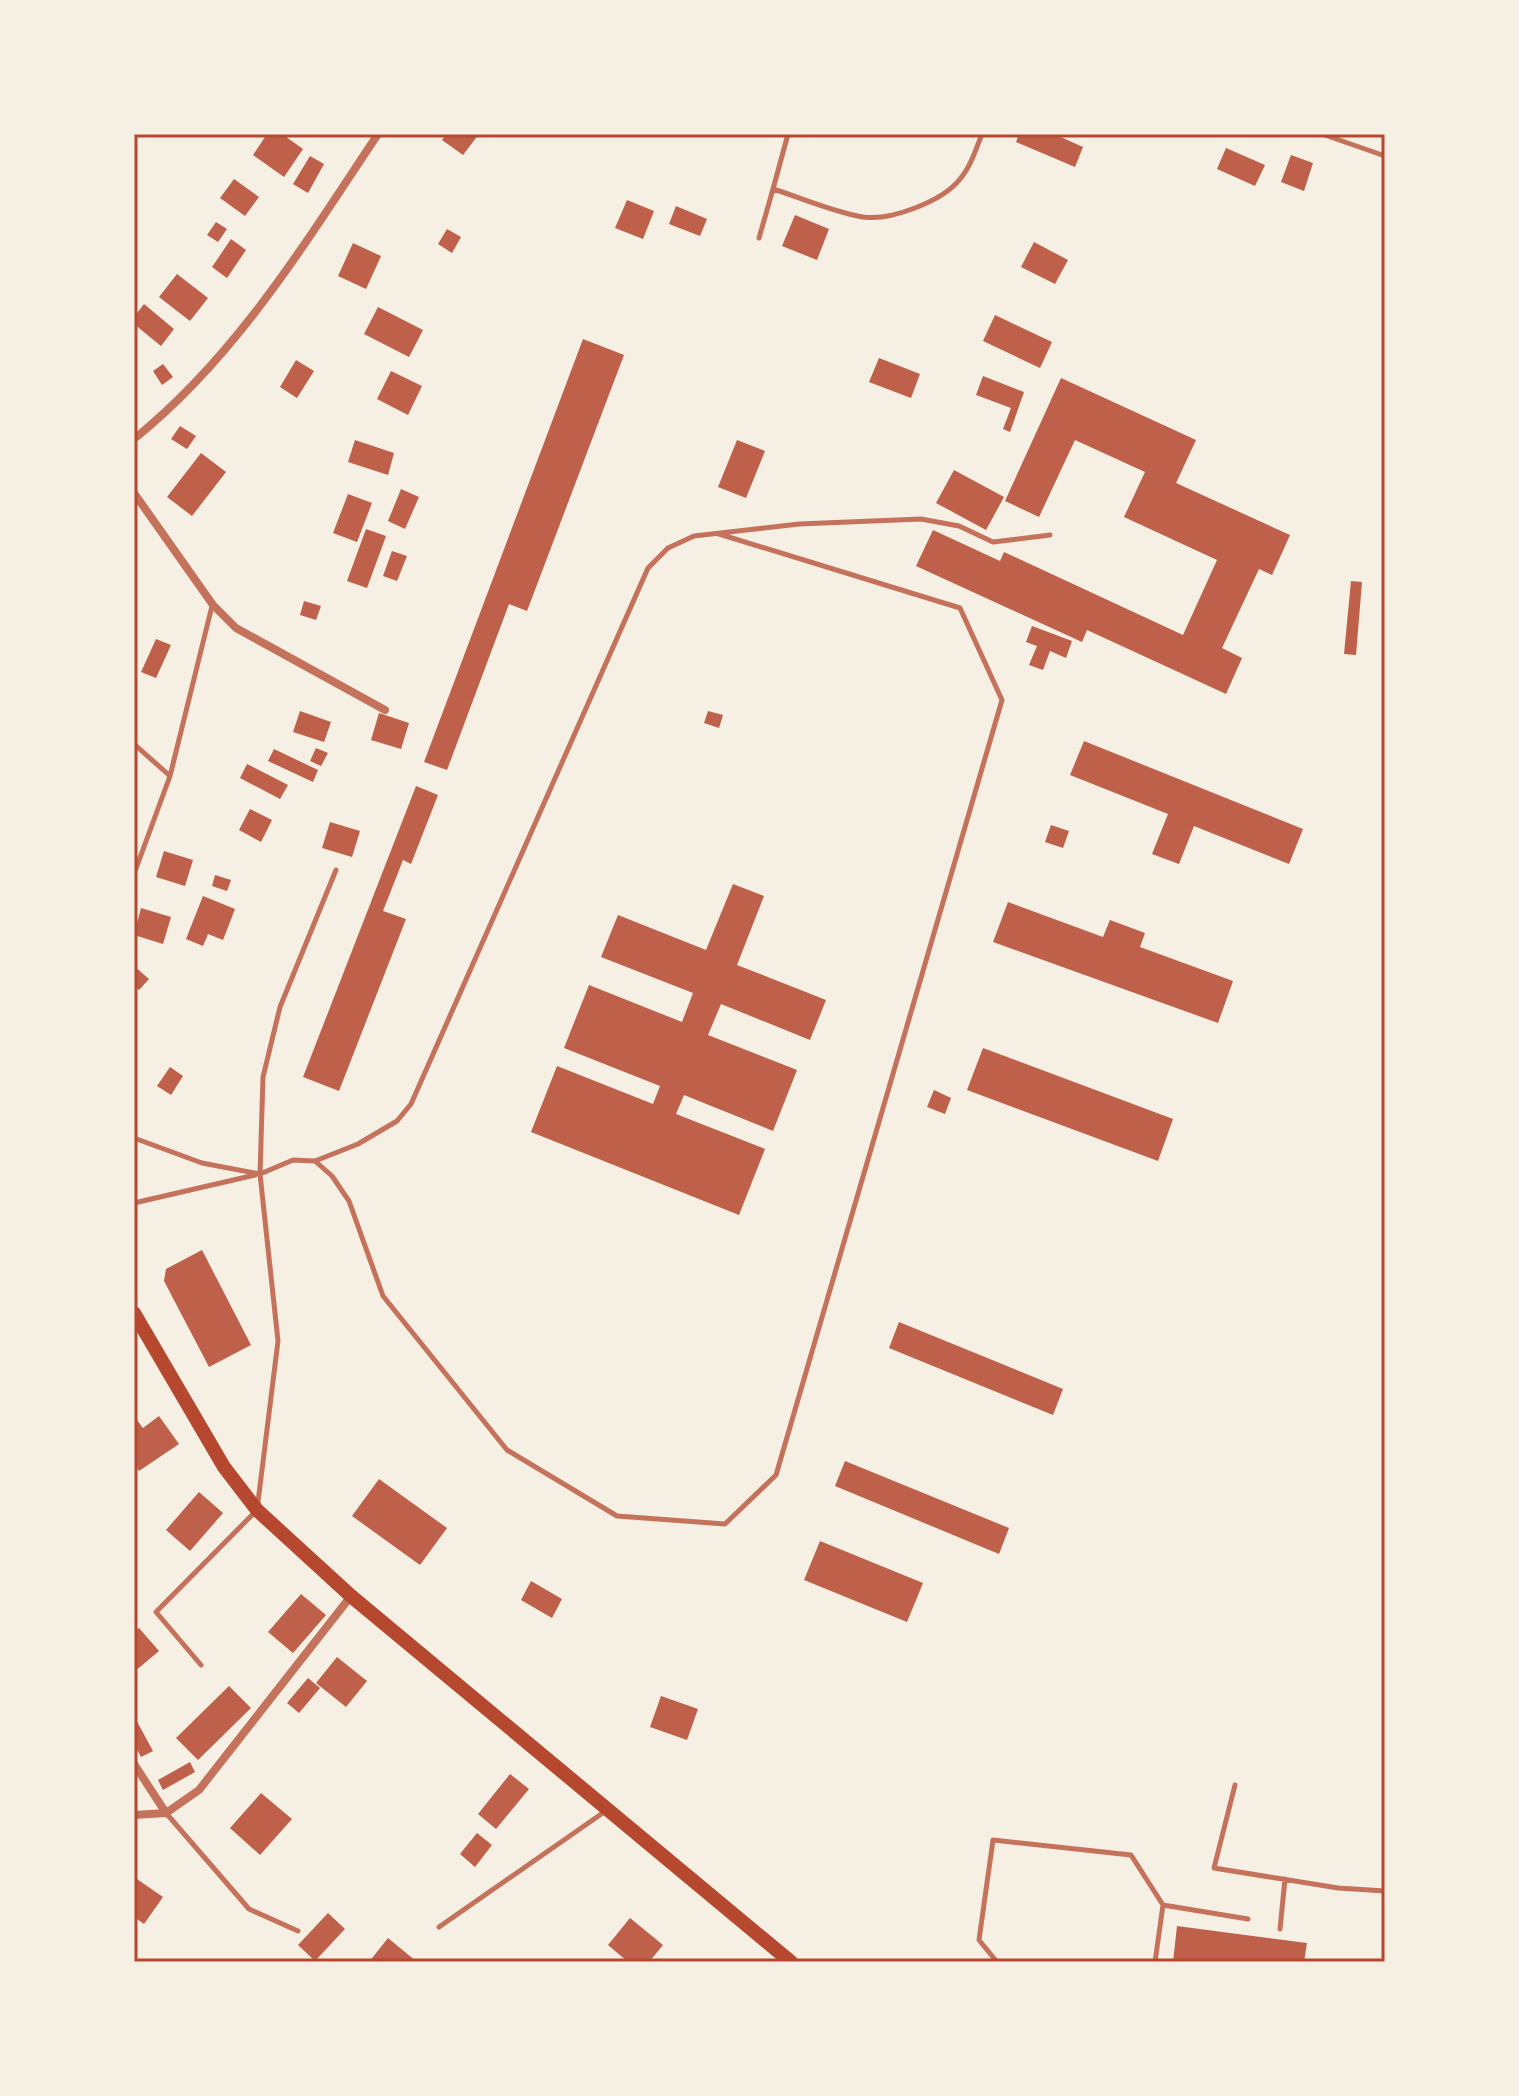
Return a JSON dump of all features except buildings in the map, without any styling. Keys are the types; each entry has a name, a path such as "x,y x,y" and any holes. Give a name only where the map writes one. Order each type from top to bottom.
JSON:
{"main road":[{"path":"134,1313 224,1467 257,1510 351,1596 791,1962"}],"street":[{"path":"134,439 176,405 226,352 378,134"},
{"path":"134,493 213,605 236,628 385,710"},
{"path":"134,1815 166,1813 199,1790 351,1596"},
{"path":"134,1764 166,1813"}],"lane":[{"path":"759,238 788,134"},
{"path":"773,189 861,217 889,215 937,196 958,183 968,169 982,134"},
{"path":"1322,134 1385,156"},
{"path":"134,1203 260,1174 293,1160 315,1161 374,1136 397,1121 411,1104 641,580 668,548 694,536 799,524 921,519 959,526 993,542 1050,535"},
{"path":"315,1161 332,1176 349,1201 383,1296 507,1450 617,1516 725,1524 776,1475 1002,700 960,608 719,534"},
{"path":"134,874 170,776 213,605"},
{"path":"134,744 170,776"},
{"path":"201,1665 156,1612 257,1510 278,1341 260,1174 263,1077 280,1007 336,870"},
{"path":"134,1138 202,1163 260,1174"},
{"path":"1235,1785 1214,1868 1385,1891"},
{"path":"439,1927 608,1810"},
{"path":"166,1813 249,1909 298,1931"},
{"path":"997,1962 979,1940 993,1840 1131,1855 1163,1905 1155,1962"},
{"path":"1280,1929 1285,1879"},
{"path":"1163,1905 1248,1919"}]}
